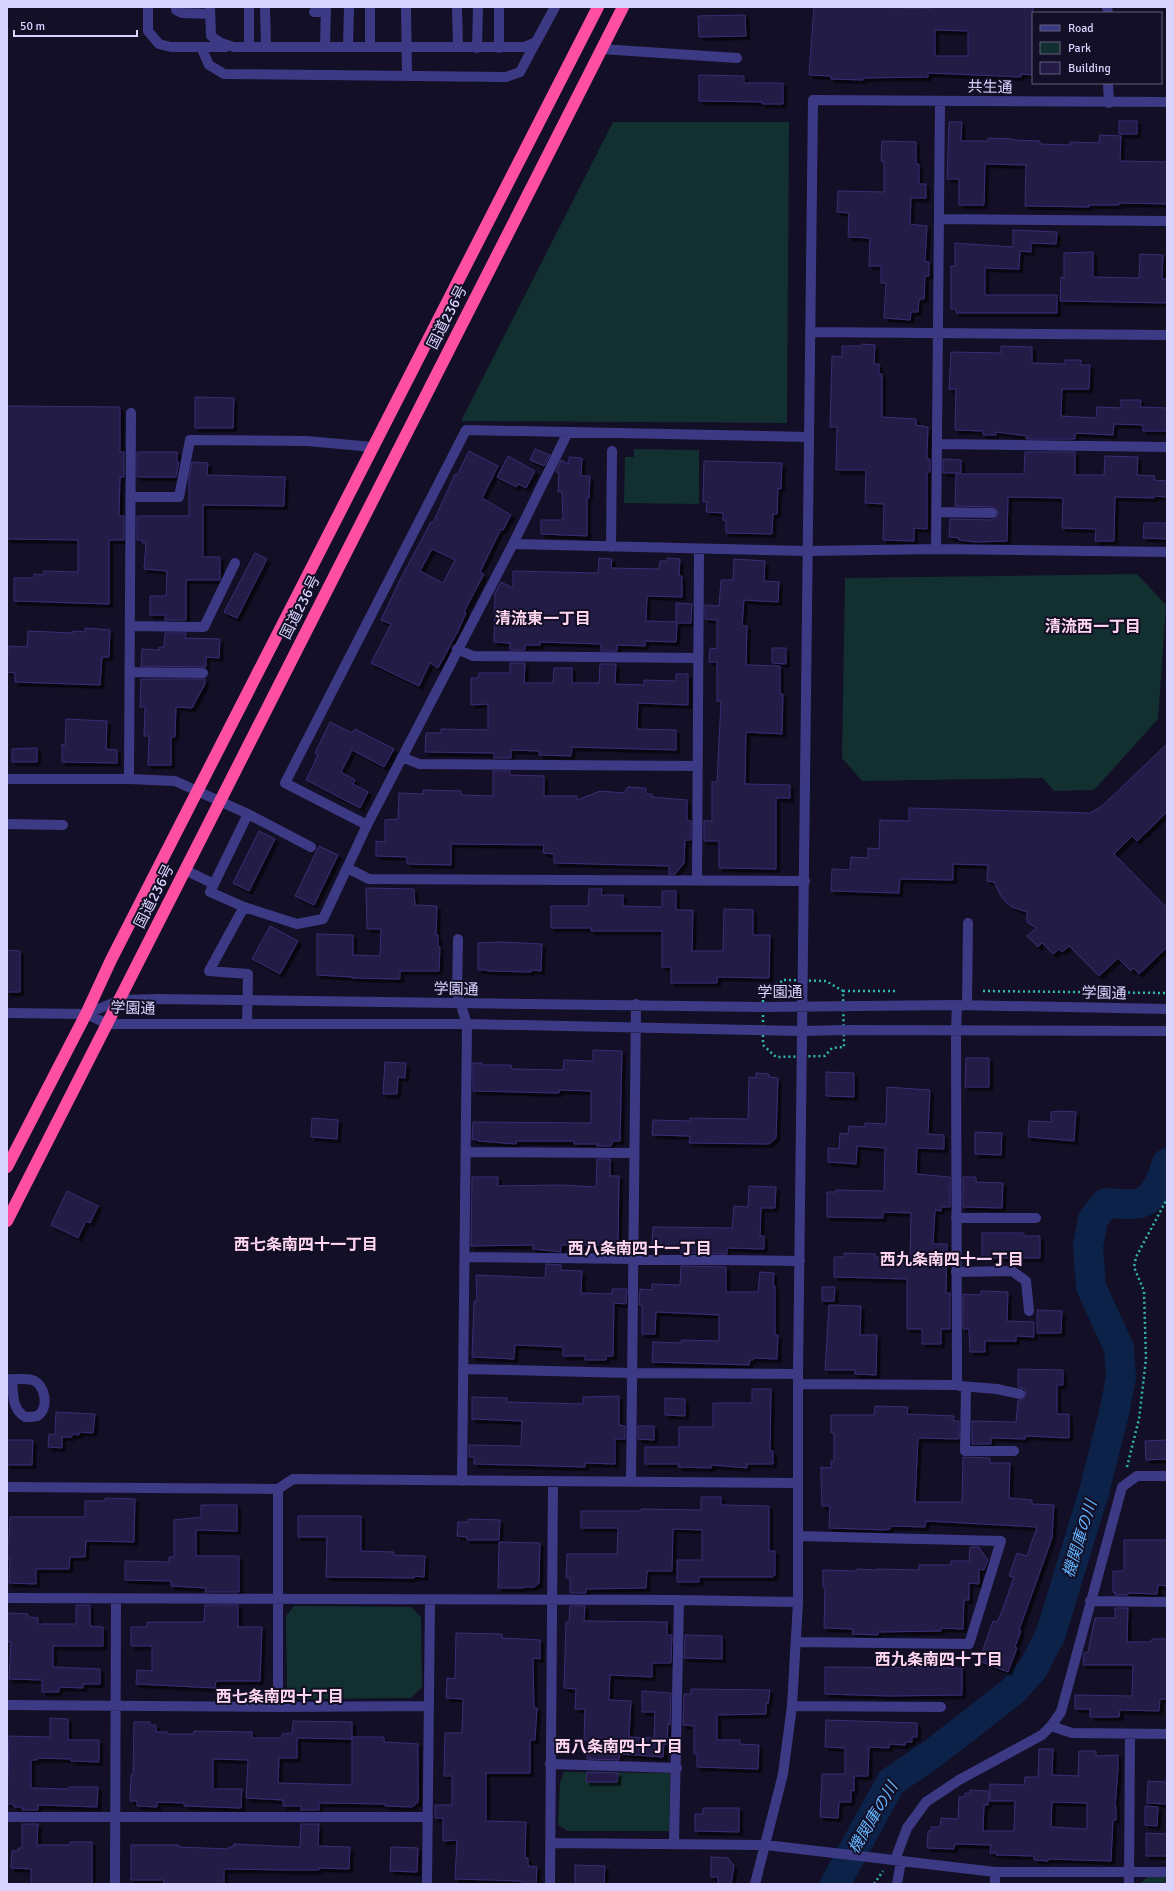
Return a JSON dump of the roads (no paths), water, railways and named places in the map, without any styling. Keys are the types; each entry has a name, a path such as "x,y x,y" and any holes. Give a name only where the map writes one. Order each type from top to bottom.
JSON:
{"highway":[{"name":"国道236号","path":"7,1167 86,1014 111,960 197,790 598,7"},
{"name":"国道236号","path":"7,1221 623,7"}],"street":[{"path":"148,7 148,31 158,44 170,47 406,46 499,48 524,47 536,42"},
{"path":"176,7 176,10 182,13 210,11 211,36 221,44 234,46"},
{"path":"249,46 250,7"},
{"path":"266,7 266,46"},
{"path":"348,47 349,7"},
{"path":"370,7 370,46"},
{"path":"406,7 407,76"},
{"path":"458,7 458,47"},
{"path":"477,48 478,7"},
{"path":"499,7 499,48"},
{"path":"201,47 209,65 224,74 506,77 520,72 555,7"},
{"path":"314,12 326,10 325,46"},
{"path":"601,49 736,58"},
{"path":"1108,84 1109,103"},
{"name":"共生通","path":"810,332 814,100 1109,103 1167,102"},
{"path":"936,549 940,101"},
{"path":"940,219 1167,221"},
{"path":"755,1884 783,1774 792,1706 797,1642 798,1379 804,1006 810,332 1167,335"},
{"path":"129,779 131,413"},
{"path":"367,824 285,783 466,430 810,437"},
{"path":"248,814 210,892 244,907 297,924 323,919 367,824 513,544 568,432"},
{"path":"131,497 179,497 190,440 307,441 373,447"},
{"path":"938,444 1167,446"},
{"path":"612,451 612,547"},
{"path":"937,512 992,513"},
{"path":"513,544 699,550 808,551 936,549 1167,552"},
{"path":"697,880 697,658 699,550"},
{"path":"130,626 204,627 235,563"},
{"path":"457,649 474,656 697,658"},
{"path":"130,672 203,674"},
{"path":"402,757 419,764 698,766"},
{"path":"7,779 129,779 175,781 248,814 311,847"},
{"path":"7,824 63,825"},
{"path":"347,868 369,879 805,881"},
{"path":"185,870 214,884"},
{"path":"244,907 209,971 248,974 247,1024"},
{"path":"968,923 962,1005 956,1030 956,1272 965,1452 1014,1451"},
{"path":"458,939 457,993 467,1024 462,1481"},
{"name":"学園通","path":"86,1014 120,1000 247,1000 461,1004 804,1006 962,1005 1167,1009"},
{"path":"631,1481 636,1004"},
{"path":"7,1013 86,1014"},
{"name":"学園通","path":"86,1014 108,1024 467,1024 803,1031 1167,1031"},
{"path":"466,1152 634,1153"},
{"path":"956,1218 1036,1218"},
{"path":"465,1257 800,1261"},
{"path":"956,1272 1012,1271 1026,1280 1029,1312"},
{"path":"463,1369 631,1373 961,1386 997,1389 1020,1394"},
{"path":"897,1884 898,1860 907,1828 926,1802 959,1780 1042,1734 1051,1726 1061,1712 1122,1487 1137,1476 1167,1476"},
{"path":"7,1487 278,1489 293,1479 798,1483"},
{"path":"550,1884 553,1482"},
{"path":"278,1489 278,1707"},
{"path":"797,1642 969,1644 1001,1541 798,1536"},
{"path":"7,1598 552,1601 679,1600 798,1602"},
{"path":"115,1884 116,1599"},
{"path":"427,1884 430,1600"},
{"path":"674,1844 679,1600"},
{"path":"1090,1601 1167,1602"},
{"path":"7,1705 278,1707 429,1706"},
{"path":"792,1706 941,1707"},
{"path":"1051,1726 1072,1733 1167,1734"},
{"path":"1129,1884 1130,1734"},
{"path":"550,1764 676,1768"},
{"path":"7,1817 428,1817"},
{"path":"550,1843 766,1844 813,1851 995,1872 1167,1872"},
{"path":"995,1872 995,1884"}],"waterway":[{"name":"機関庫の川","path":"835,1884 891,1782 932,1754 1013,1691 1032,1670 1050,1636 1094,1492 1115,1409 1121,1377 1119,1348 1091,1287 1088,1246 1093,1219 1106,1203 1132,1204 1145,1201 1158,1186 1167,1163"}],"district":[{"name":"清流東一丁目","path":"543,619"},
{"name":"清流西一丁目","path":"1093,627"},
{"name":"西七条南四十一丁目","path":"306,1245"},
{"name":"西八条南四十一丁目","path":"640,1249"},
{"name":"西九条南四十一丁目","path":"952,1260"},
{"name":"西九条南四十丁目","path":"939,1660"},
{"name":"西七条南四十丁目","path":"280,1697"},
{"name":"西八条南四十丁目","path":"619,1747"}]}
